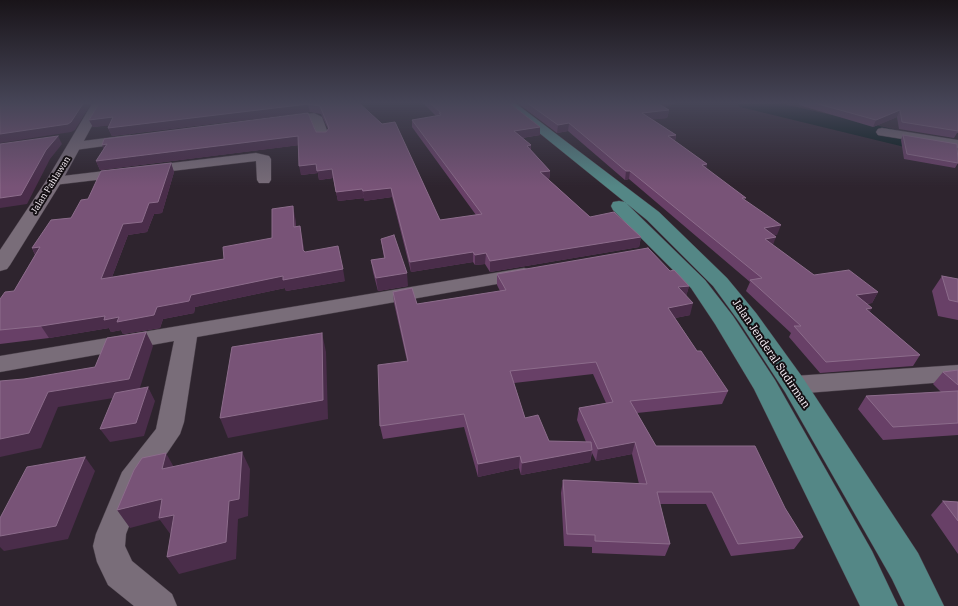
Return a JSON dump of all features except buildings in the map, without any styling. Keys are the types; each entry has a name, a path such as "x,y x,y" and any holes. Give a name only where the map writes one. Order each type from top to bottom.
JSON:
{"main road":[{"name":"Jalan Jenderal Sudirman","path":"531,130 653,216 720,282 748,318 794,385 905,566 925,606"},
{"name":"Jalan Jenderal Sudirman","path":"540,130 580,164 634,220 653,252 698,284 725,321 766,387 859,563 879,606"}],"street":[{"name":"Jalan Pahlawan","path":"0,265 54,181 73,140 81,130"},
{"path":"320,130 322,136"},
{"path":"882,132 958,144"},
{"path":"73,140 145,138"},
{"path":"54,181 256,157 264,159 264,180"},
{"path":"0,364 546,271"},
{"path":"160,606 120,573 113,562 109,546 111,534 132,481 167,434 171,422 187,331"},
{"path":"794,385 958,373"}],"waterway":[{"path":"864,130 958,152"}]}
